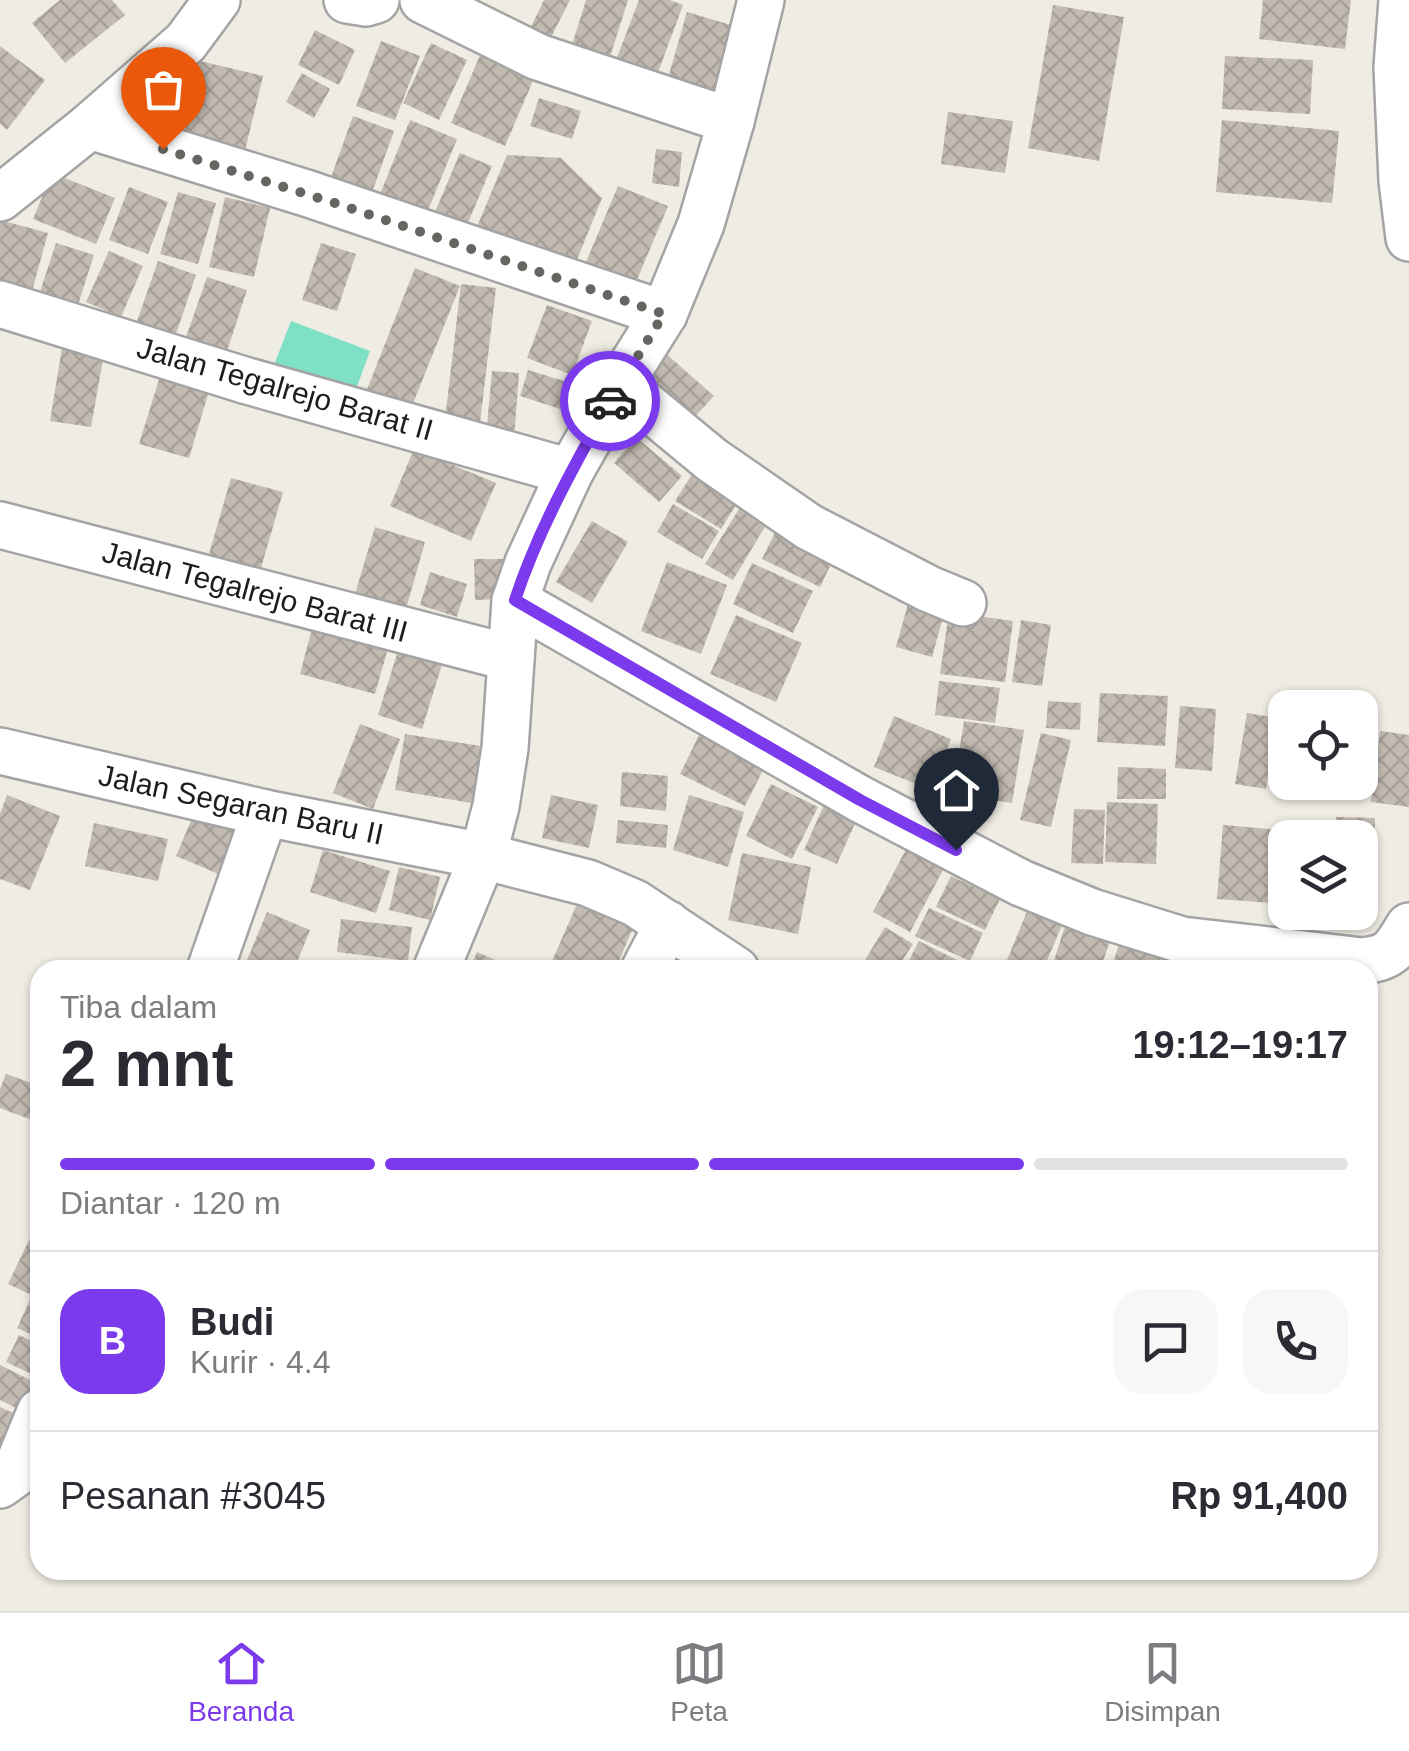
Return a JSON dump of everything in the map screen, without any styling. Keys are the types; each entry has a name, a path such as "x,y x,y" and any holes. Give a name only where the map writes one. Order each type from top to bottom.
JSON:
{"street":[{"path":"0,198 186,42 217,0"},
{"path":"347,0 376,0"},
{"path":"423,0 538,57 730,121"},
{"path":"440,960 483,856 500,780 515,600 539,535 570,472 664,314 701,224 761,0"},
{"path":"1402,0 1397,68 1409,238"},
{"path":"90,126 326,200 664,314"},
{"name":"Jalan Tegalrejo Barat II","path":"0,304 244,380 570,472"},
{"path":"620,384 712,460 809,526 928,589 963,603"},
{"name":"Jalan Tegalrejo Barat III","path":"0,525 511,658"},
{"path":"515,600 860,800 1020,883 1092,912 1175,955 1331,960"},
{"name":"Jalan Segaran Baru II","path":"0,751 265,814 483,856 588,883 635,904 721,960"},
{"path":"214,960 265,814"},
{"path":"649,960 668,924"},
{"path":"1371,960 1394,949 1409,926"},
{"path":"0,1485 14,1475 30,1436"}],"green space":[{"path":"291,321 370,351 351,403 271,373"}],"building":[{"path":"60,0 112,0 125,15 65,63 32,23"},
{"path":"544,0 570,0 546,47 526,37"},
{"path":"586,0 628,0 609,60 571,48"},
{"path":"639,0 670,0 683,5 654,83 613,68"},
{"path":"1263,0 1351,0 1345,49 1259,39"},
{"path":"1053,5 1124,17 1099,161 1028,148"},
{"path":"687,12 748,30 732,96 668,78"},
{"path":"315,30 355,50 339,85 298,65"},
{"path":"381,41 420,56 395,120 356,106"},
{"path":"431,43 467,60 439,120 403,103"},
{"path":"0,46 45,80 7,130 0,124"},
{"path":"484,46 538,69 505,146 451,123"},
{"path":"1225,56 1313,60 1310,114 1222,109"},
{"path":"200,61 263,76 244,155 182,141"},
{"path":"302,73 330,89 314,118 286,102"},
{"path":"539,98 581,111 572,139 530,126"},
{"path":"948,112 1013,121 1005,173 941,164"},
{"path":"353,116 394,131 371,195 330,180"},
{"path":"410,120 457,139 425,218 378,199"},
{"path":"1222,120 1339,131 1332,203 1216,192"},
{"path":"656,149 682,152 679,187 652,183"},
{"path":"460,153 492,166 467,225 435,212"},
{"path":"507,155 561,158 602,198 572,272 527,242 476,229"},
{"path":"52,173 115,198 96,244 33,219"},
{"path":"618,186 668,206 631,294 581,274"},
{"path":"129,187 168,202 148,254 109,240"},
{"path":"178,192 216,203 198,264 160,254"},
{"path":"225,197 270,208 254,277 209,267"},
{"path":"0,220 48,233 31,295 0,287"},
{"path":"56,243 94,255 74,317 36,304"},
{"path":"321,243 356,254 337,311 302,300"},
{"path":"109,251 143,266 121,317 86,302"},
{"path":"158,261 196,275 175,337 136,324"},
{"path":"415,268 460,286 406,421 362,402"},
{"path":"207,277 247,290 226,354 185,340"},
{"path":"461,284 496,288 480,423 445,419"},
{"path":"547,305 592,321 572,375 527,358"},
{"path":"62,348 104,354 91,427 50,421"},
{"path":"664,352 714,396 691,421 641,377"},
{"path":"528,370 577,385 566,411 520,396"},
{"path":"492,371 519,373 514,439 486,437"},
{"path":"161,373 210,388 189,458 139,444"},
{"path":"636,437 682,476 659,502 614,463"},
{"path":"414,449 496,483 471,541 390,506"},
{"path":"696,468 741,497 721,529 675,501"},
{"path":"231,478 283,492 261,568 209,554"},
{"path":"744,501 771,517 733,580 705,564"},
{"path":"673,504 719,531 702,559 657,532"},
{"path":"592,521 628,542 592,603 556,582"},
{"path":"779,524 837,552 820,587 762,559"},
{"path":"375,527 425,542 406,609 355,594"},
{"path":"474,559 503,559 504,599 475,600"},
{"path":"667,562 727,585 701,654 641,631"},
{"path":"752,563 813,591 793,633 733,604"},
{"path":"430,572 467,584 457,617 420,605"},
{"path":"911,593 947,603 932,657 896,647"},
{"path":"949,612 1013,621 1005,682 940,674"},
{"path":"316,613 392,634 375,694 300,674"},
{"path":"736,615 802,643 776,702 710,674"},
{"path":"1021,620 1051,625 1042,686 1012,682"},
{"path":"401,641 445,655 422,729 378,715"},
{"path":"939,681 1000,688 995,723 935,715"},
{"path":"1100,693 1168,696 1165,746 1097,742"},
{"path":"1048,701 1081,703 1080,730 1046,728"},
{"path":"1180,706 1216,709 1212,771 1175,768"},
{"path":"1247,713 1268,716 1266,789 1235,784"},
{"path":"894,716 951,739 931,790 874,767"},
{"path":"964,721 1024,730 1012,803 952,794"},
{"path":"360,724 400,739 373,809 333,793"},
{"path":"1380,731 1409,735 1409,807 1371,802 1378,800"},
{"path":"700,733 765,766 745,806 680,774"},
{"path":"1041,733 1071,740 1051,827 1020,820"},
{"path":"405,734 493,748 483,805 395,790"},
{"path":"1118,767 1166,769 1166,799 1117,799"},
{"path":"622,772 668,776 666,811 620,806"},
{"path":"771,784 818,807 792,859 746,836"},
{"path":"7,795 60,816 30,890 0,879 0,814"},
{"path":"551,795 598,805 589,848 542,838"},
{"path":"689,795 744,812 728,867 673,850"},
{"path":"827,798 860,812 837,864 804,850"},
{"path":"1107,802 1158,804 1156,864 1105,862"},
{"path":"196,809 241,827 221,875 176,856"},
{"path":"1074,809 1105,810 1103,864 1071,863"},
{"path":"1336,817 1375,818 1375,820"},
{"path":"618,820 668,825 666,848 616,843"},
{"path":"94,823 168,839 158,881 85,866"},
{"path":"1223,825 1268,829 1268,903 1217,899"},
{"path":"914,834 952,853 910,932 873,912"},
{"path":"323,850 390,871 376,913 310,892"},
{"path":"742,853 811,867 798,934 728,920"},
{"path":"399,867 440,877 430,920 389,910"},
{"path":"951,876 1000,899 985,930 936,907"},
{"path":"580,897 636,921 619,960 552,960"},
{"path":"1030,904 1065,918 1047,960 1007,960"},
{"path":"929,908 983,933 970,960 915,936"},
{"path":"267,912 310,930 298,960 247,960"},
{"path":"341,919 412,927 408,960 337,952"},
{"path":"1065,926 1110,941 1103,960 1054,960"},
{"path":"885,927 913,944 903,960 865,960"},
{"path":"1124,928 1166,942 1160,960 1114,960"},
{"path":"919,941 957,960 909,960"},
{"path":"477,952 495,960 474,960"},
{"path":"6,1074 30,1082 30,1119 0,1108 0,1089"},
{"path":"30,1238 30,1294 8,1284"},
{"path":"30,1300 30,1334 17,1328"},
{"path":"19,1335 30,1340 30,1373 6,1362"},
{"path":"0,1365 30,1380 30,1405 26,1413 0,1400"},
{"path":"0,1407 26,1419 0,1456"}],"way so far":[{"path":"163,149 664,314 610,401"}],"route":[{"path":"610,401 539,535 515,600 860,800 956,850"}]}
